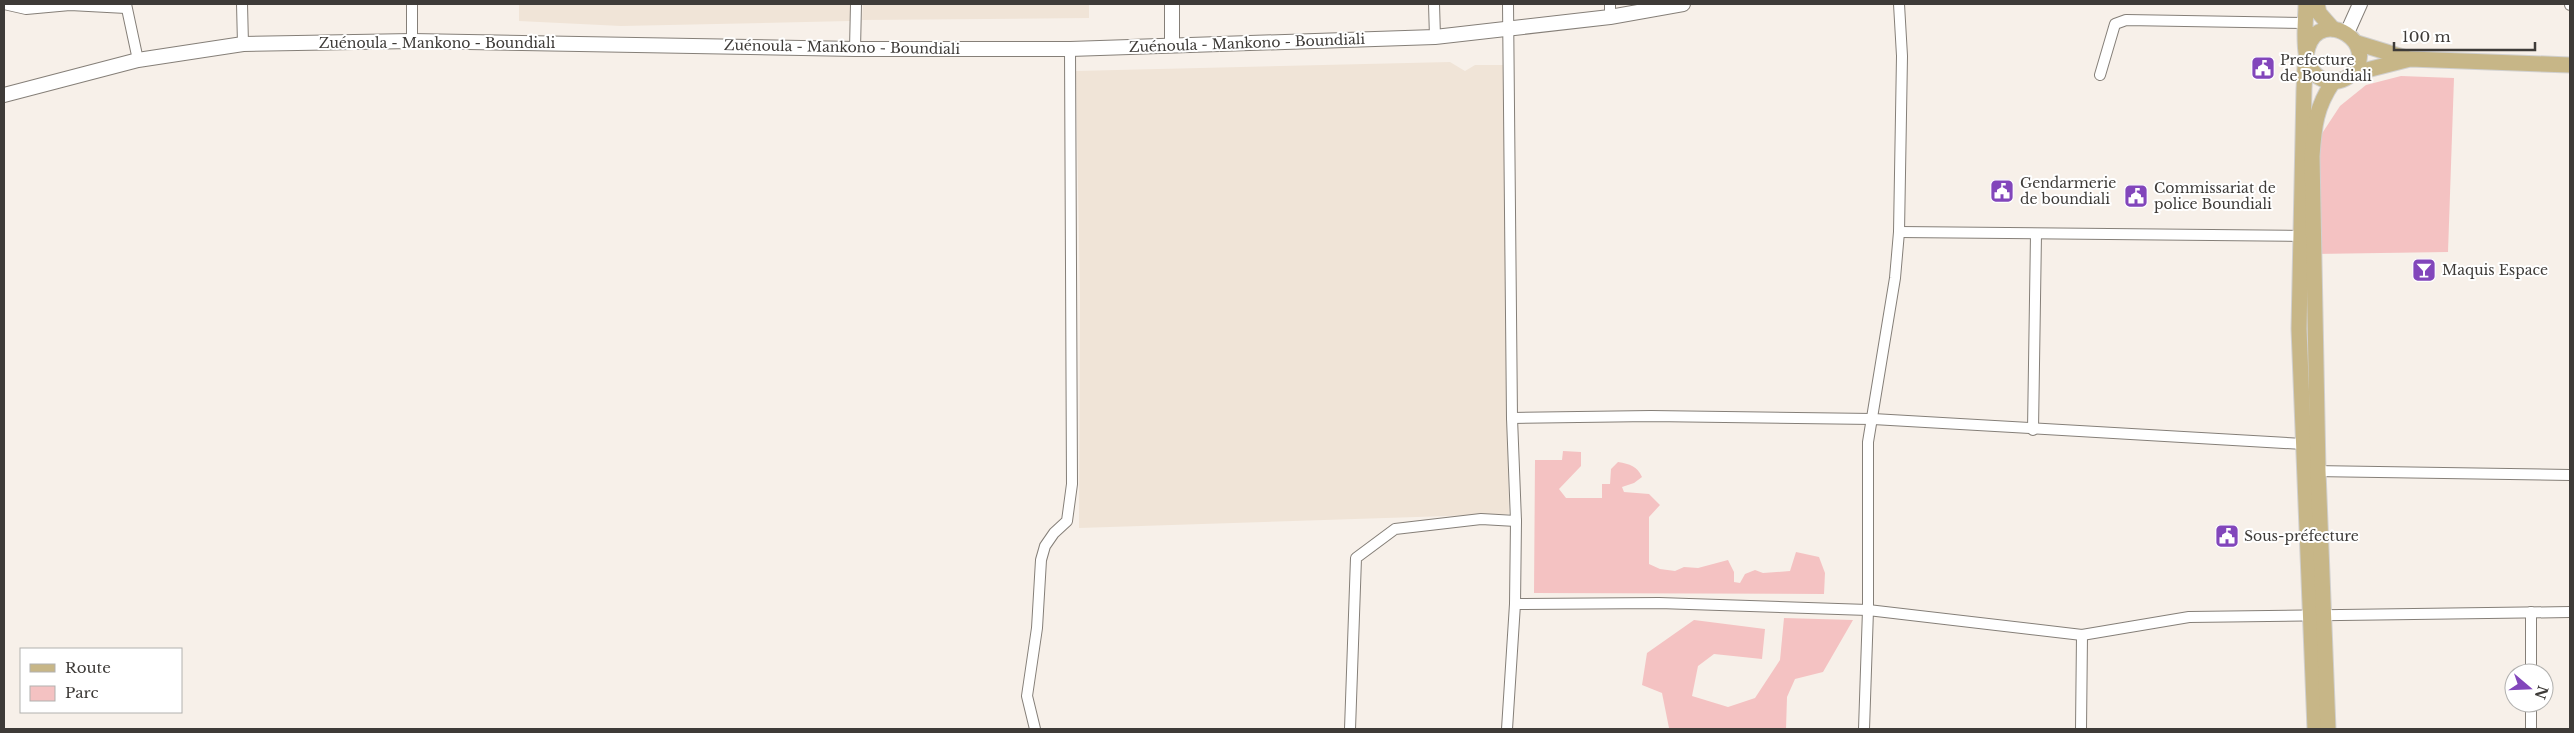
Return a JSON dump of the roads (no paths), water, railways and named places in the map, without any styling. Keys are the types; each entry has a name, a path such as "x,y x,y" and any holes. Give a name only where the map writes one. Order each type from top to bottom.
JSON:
{"main road":[{"path":"1172,4 1172,45"},
{"name":"Zuénoula - Mankono - Boundiali","path":"4,94 138,60 243,44 412,41 855,49 1070,49 1435,37 1508,29 1610,11 1682,4"},
{"path":"2306,4 2307,54 2302,127 2311,471 2318,614 2328,729"},
{"path":"2317,4 2319,14 2345,35 2359,60 2351,74"},
{"path":"2345,35 2360,4"},
{"path":"2333,82 2317,76 2312,70 2307,54 2312,40 2318,34 2345,35 2410,59"},
{"path":"2311,471 2303,444 2299,328 2314,126 2321,100 2333,82 2351,74 2410,59 2570,65"},
{"path":"2315,729 2318,614"}],"street":[{"path":"4,4 26,10 70,6 126,6 138,60"},
{"path":"242,4 243,44"},
{"path":"412,4 412,41"},
{"path":"855,49 856,4"},
{"path":"1434,4 1435,37"},
{"path":"1507,729 1515,604 1516,520 1512,418 1508,4"},
{"path":"1864,729 1868,610 1868,442 1895,278 1899,232 1902,56 1898,4"},
{"path":"2100,75 2115,24 2126,20 2306,23"},
{"path":"1035,729 1027,696 1038,628 1041,560 1050,540 1067,520 1072,484 1070,49"},
{"path":"1899,232 2306,236"},
{"path":"2033,430 2036,234"},
{"path":"1512,418 1651,416 1873,419 2033,430 2303,444"},
{"path":"2311,471 2570,475"},
{"path":"1350,729 1356,558 1395,529 1481,519 1516,520"},
{"path":"1515,604 1659,603 1868,610 2082,635 2189,617 2570,612"},
{"path":"2531,612 2531,663"},
{"path":"2081,729 2082,635"},
{"path":"2530,729 2531,713"}],"place":[{"name":"Prefecture de Boundiali","path":"2263,68"},
{"name":"Gendarmerie de boundiali","path":"2002,191"},
{"name":"Commissariat de police Boundiali","path":"2136,196"},
{"name":"Maquis Espace","path":"2424,270"},
{"name":"Sous-préfecture","path":"2227,536"}]}
